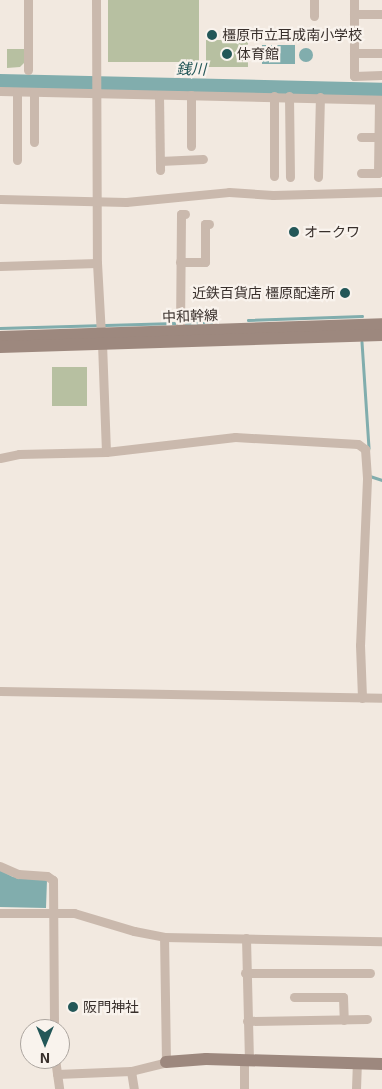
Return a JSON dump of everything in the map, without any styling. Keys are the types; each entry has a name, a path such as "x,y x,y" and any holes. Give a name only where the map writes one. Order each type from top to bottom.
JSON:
{"main road":[{"name":"中和幹線","path":"0,337 101,332 180,325 382,324"},
{"name":"中和幹線","path":"0,347 101,332 382,335"},
{"path":"166,1062 246,1060 382,1064"}],"street":[{"path":"28,0 28,70"},
{"path":"96,0 97,263 106,452"},
{"path":"314,0 314,16"},
{"path":"354,0 354,76 382,75"},
{"path":"354,14 382,14"},
{"path":"354,53 382,53"},
{"path":"0,91 289,96 380,100 378,173 361,173"},
{"path":"17,92 17,160"},
{"path":"34,92 34,142"},
{"path":"159,95 160,165 203,159"},
{"path":"191,95 191,146"},
{"path":"274,96 274,176"},
{"path":"289,96 290,176"},
{"path":"318,177 320,97"},
{"path":"361,137 378,137"},
{"path":"0,199 154,200 229,192 273,195 382,192"},
{"path":"180,325 181,214 185,214"},
{"path":"180,262 205,262 205,224 209,224"},
{"path":"0,266 97,263"},
{"path":"0,458 19,454 106,452 235,437 358,444 365,449 362,698"},
{"path":"0,691 382,698"},
{"path":"0,866 18,874 51,877 54,1019"},
{"path":"0,913 53,912 90,916 128,930 164,937 382,940"},
{"path":"57,1074 131,1071 166,1062 164,937"},
{"path":"244,1089 247,1021 246,938"},
{"path":"245,973 370,973"},
{"path":"294,997 343,997 344,1020"},
{"path":"247,1021 367,1019"},
{"path":"356,1089 357,1064"},
{"path":"56,1069 59,1089"},
{"path":"131,1071 134,1089"}],"green space":[{"path":"108,0 199,0 199,62 108,62"},
{"name":"体育館","path":"206,40 248,40 248,67 206,67"},
{"path":"7,49 24,49 24,63 20,67 7,68"},
{"path":"52,367 87,367 87,406 52,406"}],"water":[{"path":"262,45 295,45 295,64 262,64"},
{"path":"303,48 309,48 313,55 309,62 303,62 299,58 299,52"},
{"path":"0,870 13,877 47,880 46,908 0,907"}],"waterway":[{"name":"銭川","path":"0,81 382,90"},
{"path":"248,320 362,316"},
{"path":"0,328 211,322"},
{"path":"362,342 369,448"},
{"path":"370,476 382,480"}],"place":[{"name":"橿原市立耳成南小学校","path":"212,35"},
{"name":"体育館","path":"227,54"},
{"name":"オークワ","path":"294,232"},
{"name":"近鉄百貨店 橿原配達所","path":"345,293"},
{"name":"阪門神社","path":"73,1007"}]}
